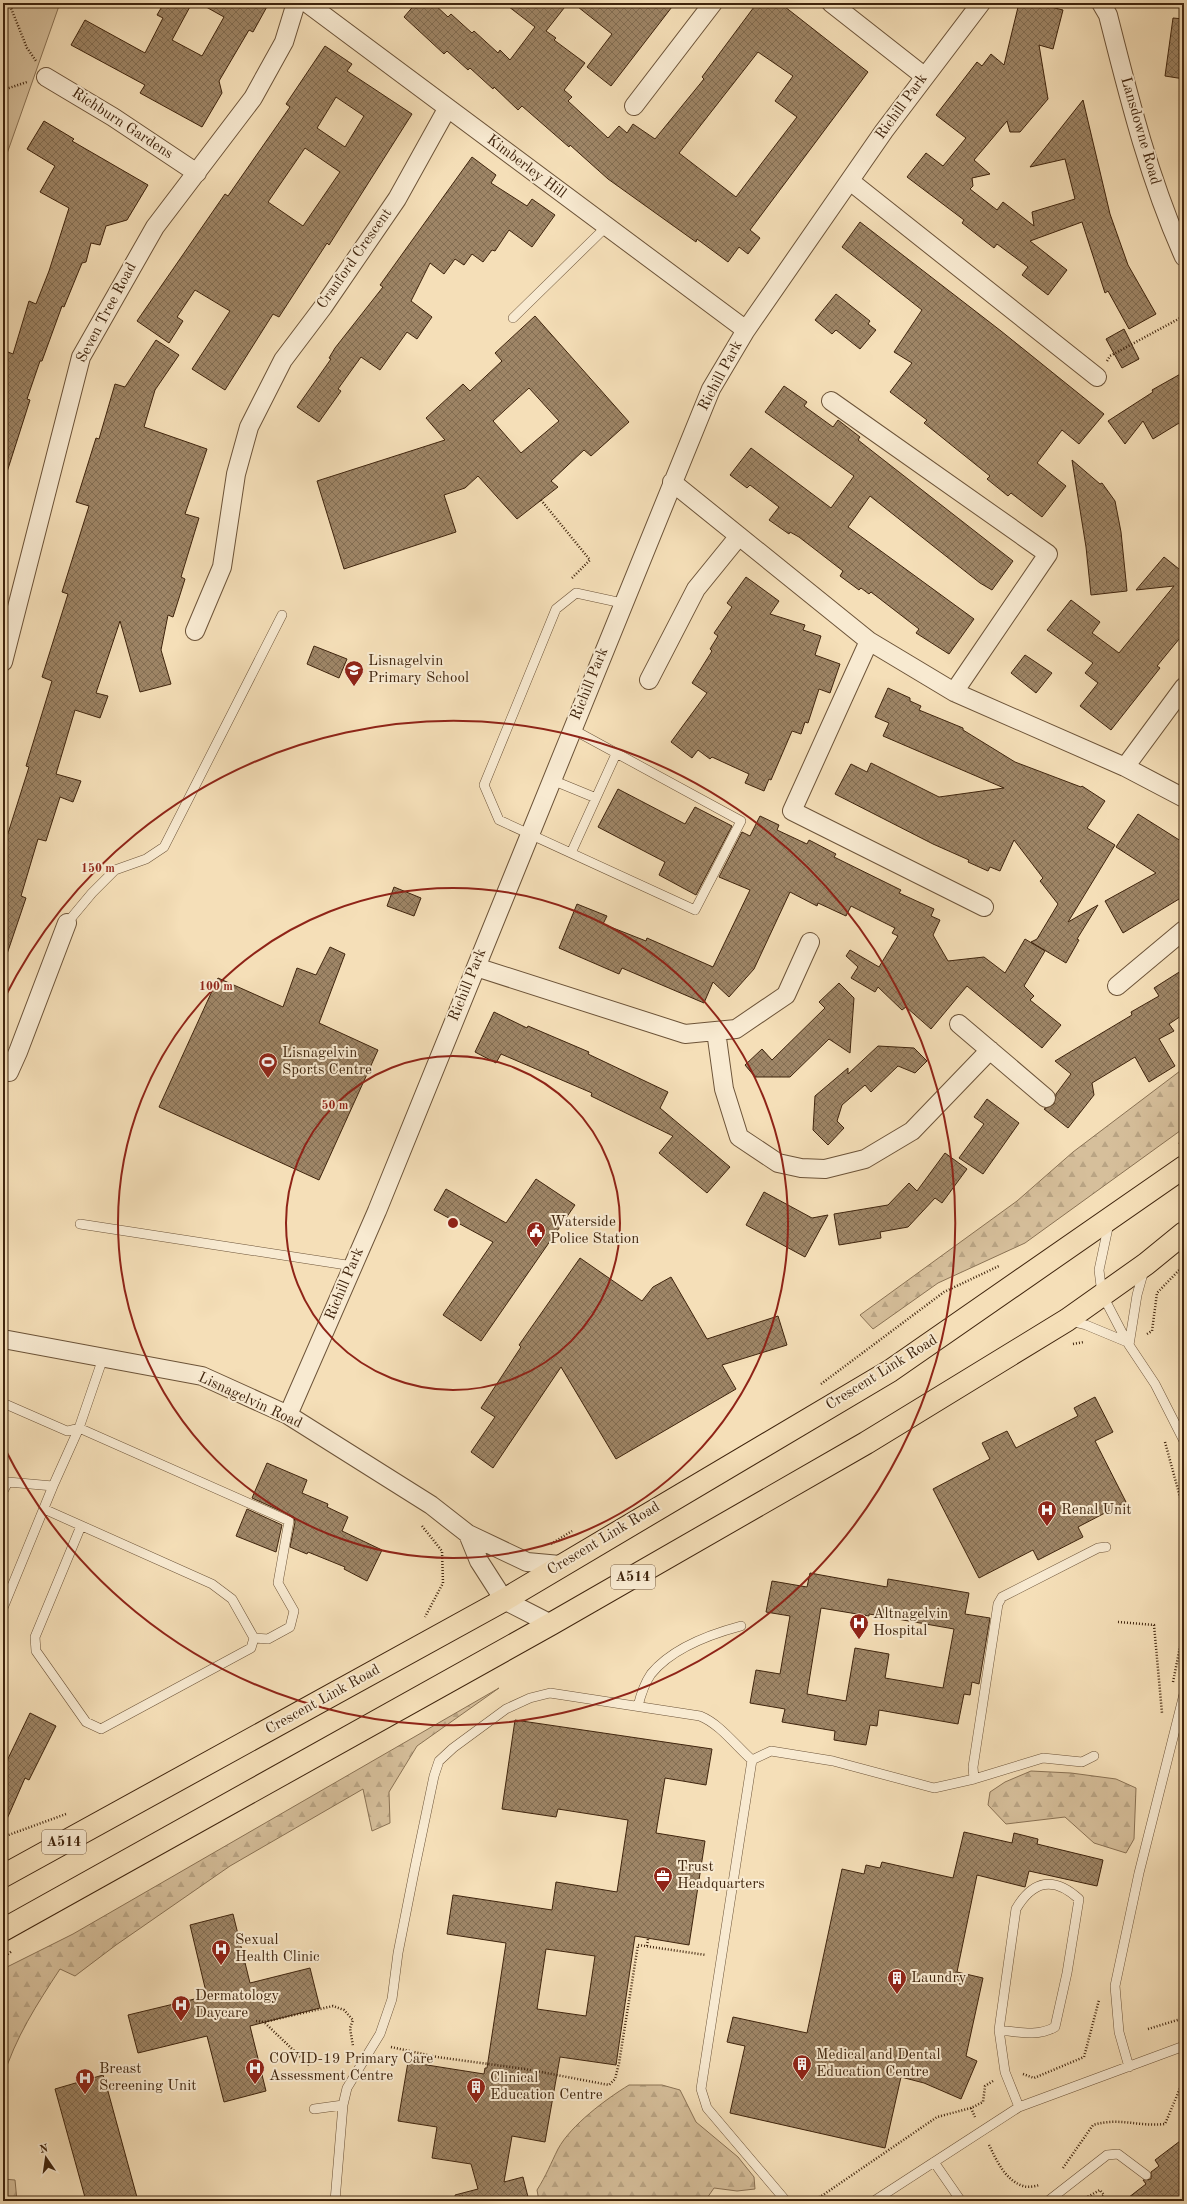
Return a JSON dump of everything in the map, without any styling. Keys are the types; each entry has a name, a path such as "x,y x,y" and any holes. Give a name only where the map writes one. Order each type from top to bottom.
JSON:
{"highway":[{"name":"Crescent Link Road","path":"3,1876 504,1600 560,1565 890,1371 1184,1167"},
{"name":"A514","path":"3,1930 132,1856 551,1624 866,1443 1067,1320 1146,1264 1184,1233"}],"street":[{"name":"Seven Tree Road","path":"3,662 81,357 155,227 253,98 284,42 296,3"},
{"name":"Kimberley Hill","path":"307,3 447,109 746,330"},
{"path":"634,106 713,3"},
{"path":"831,3 924,76"},
{"name":"Richill Park","path":"288,1415 353,1266 552,780 622,603 711,389 746,330 850,181 924,76 981,3"},
{"name":"Lansdowne Road","path":"1101,3 1108,15 1138,132 1164,214 1184,257"},
{"name":"Richburn Gardens","path":"46,76 113,117 197,173"},
{"name":"Cranford Crescent","path":"195,631 222,567 236,474 250,427 283,360 323,307 397,198 447,109"},
{"path":"850,181 1097,377"},
{"path":"830,401 1048,554 954,692"},
{"path":"672,482 868,641 954,692 1125,766 1184,798"},
{"path":"650,680 696,589 739,536"},
{"path":"868,641 792,811 984,907"},
{"path":"1125,766 1184,687"},
{"path":"3,1072 8,1072 18,1052 68,924"},
{"path":"1117,986 1184,930"},
{"path":"476,967 685,1034 736,1029 786,995 810,942"},
{"path":"959,1024 1046,1098"},
{"path":"716,1031 724,1089 739,1137 778,1163 801,1168 825,1169 865,1159 912,1131 990,1050"},
{"name":"Lisnagelvin Road","path":"3,1339 202,1376 288,1415 431,1505 468,1534 527,1562 560,1565"},
{"name":"Lisnagelvin Road","path":"468,1534 479,1561 504,1600"},
{"path":"504,1600 551,1624"}],"lane":[{"path":"512,318 606,227"},
{"path":"572,729 741,822 695,910 499,820 484,785 556,609 576,594 622,603"},
{"path":"68,924 92,892 116,870 146,859 164,847 282,615"},
{"path":"571,853 616,754"},
{"path":"552,780 596,798"},
{"path":"1110,1218 1099,1270 1102,1294 1128,1344 1155,1384 1184,1441"},
{"path":"80,1224 353,1266"},
{"path":"1128,1344 1137,1295 1146,1264"},
{"path":"1067,1320 1086,1325 1128,1344"},
{"path":"3,1608 53,1486 79,1428 103,1358"},
{"path":"3,1403 67,1431 79,1428 289,1521 278,1583 294,1611 290,1627 268,1639 254,1638"},
{"path":"3,1491 8,1482 53,1486"},
{"path":"44,1510 81,1526 212,1584 232,1598 254,1638 251,1648 101,1729 86,1722 36,1651 35,1637 81,1526"},
{"path":"974,1779 973,1767 998,1604 1002,1597 1098,1548 1106,1547"},
{"path":"638,1706 642,1689 652,1674 677,1653 716,1633 741,1626"},
{"path":"335,2201 343,2105 347,2088 380,2034 392,1999 398,1953 434,1776 439,1762 453,1748 506,1709 530,1698 550,1693 700,1716 711,1720 735,1746 752,1760"},
{"path":"1129,2067 1119,2032 1115,1986 1139,1873 1184,1694"},
{"path":"752,1760 771,1751 833,1760 934,1788 974,1779 1043,1758 1082,1762 1094,1756"},
{"path":"752,1760 703,2075 703,2099 707,2108 786,2201"},
{"path":"999,2030 1025,2033 1045,2032 1055,2027 1067,1974 1079,1899 1066,1887 1043,1884 1025,1894 1016,1909 999,2030 1005,2072 1019,2106"},
{"path":"874,2201 1019,2106 1184,2046"},
{"path":"314,2109 343,2105"},
{"path":"1048,2201 1107,2155 1118,2154 1146,2175"},
{"path":"934,2162 961,2201"}],"path":[{"path":"3,90 46,76 27,48 9,3"},
{"path":"1097,377 1110,356 1184,316"},
{"path":"541,500 590,560 564,586 570,598"},
{"path":"1178,1145 1184,1141"},
{"path":"819,1386 944,1292 1006,1263"},
{"path":"1152,1331 1157,1293 1184,1265"},
{"path":"1164,1440 1177,1485 1184,1521"},
{"path":"423,1619 443,1583 442,1551 422,1526 431,1505"},
{"path":"546,1546 573,1530"},
{"path":"1118,1622 1154,1625 1163,1717"},
{"path":"3,1837 69,1812"},
{"path":"647,1946 648,1938"},
{"path":"375,2042 437,2057 525,2069 609,2084 615,2079 619,2063 638,1945 722,1958"},
{"path":"256,2021 264,2022 333,2006 344,2010 354,2020 350,2028 354,2048 364,2059"},
{"path":"1148,2029 1184,2018"},
{"path":"264,2022 309,2066"},
{"path":"971,2108 998,2163 1009,2177 1024,2187 1040,2185"},
{"path":"1080,2201 1100,2190 1104,2195 1098,2201"},
{"path":"445,2201 464,2196"}],"green space":[{"path":"3,3 60,3 3,165"},
{"path":"1184,1068 1184,1128 1025,1243 938,1283 873,1329 860,1315 1017,1201 1073,1152"},
{"path":"499,1688 417,1746 389,1792 390,1823 372,1831 363,1789 230,1866 116,1945 75,1976 60,1969 20,2035 3,2078 3,1969 73,1934"},
{"path":"1031,1771 1071,1773 1116,1779 1136,1788 1134,1839 1126,1853 1094,1843 1065,1817 1006,1824 988,1805 990,1792 1005,1782"},
{"path":"629,2085 662,2085 680,2090 696,2122 738,2157 754,2177 755,2189 737,2191 714,2188 705,2201 539,2201 537,2190 564,2140 571,2131 590,2113"},
{"path":"3,2179 15,2180 17,2201 3,2201"}],"building":[{"path":"164,3 192,3 172,40 202,56 224,17 199,3 269,3 253,32 249,30 219,81 222,93 202,127 140,93 145,85 71,45 85,20 145,53 163,18 157,15"},
{"path":"416,3 433,3 448,17 451,14 472,33 474,31 498,53 500,50 510,60 535,27 504,3 568,3 546,31 556,38 554,40 585,63 564,90 572,97 568,101 608,138 619,126 627,133 633,124 655,139 704,79 702,77 757,3 780,3 868,72 750,230 760,238 748,254 739,247 728,262 697,239 696,242 608,179 570,145 569,147 522,106 518,110 494,87 493,89 470,68 468,70 447,51 444,54 404,17","holes":["758,52 793,76 775,101 797,117 736,197 679,153"]},
{"path":"573,3 675,3 611,86 587,67 612,34"},
{"path":"1019,3 1035,3 1063,10 1053,49 1039,45 1048,99 1020,132 1010,132 1007,121 974,160 990,174 972,178 973,186 970,189 997,210 1003,202 1034,226 1032,212 1075,199 1065,159 1030,167 1083,100 1110,214 1128,265 1156,314 1129,329 1108,291 1105,293 1082,222 1030,241 1067,270 1048,295 1022,275 1028,267 997,244 994,248 962,223 964,220 907,177 926,153 943,166 966,138 936,115 977,62 982,66 991,54 1004,65"},
{"path":"1173,18 1184,19 1184,79 1165,76"},
{"path":"325,46 352,64 347,71 412,114 329,245 327,243 279,317 273,314 225,390 192,369 230,311 195,290 177,317 183,321 169,343 137,321 225,194 228,196 290,107 286,104","holes":["336,97 364,116 345,147 317,128","305,148 340,172 303,226 268,202"]},
{"path":"44,121 74,139 72,141 148,185 127,220 106,226 100,245 91,243 86,262 82,263 64,307 62,306 42,361 40,361 27,399 30,400 7,472 3,472 3,350 13,354 29,301 36,304 49,271 69,208 40,192 55,166 27,149"},
{"path":"472,157 496,175 491,183 527,206 532,199 555,215 532,247 509,230 495,251 492,250 483,262 472,254 464,265 455,259 444,274 430,263 411,301 432,317 417,339 407,332 380,370 361,357 338,389 341,391 319,422 297,407 331,359 329,358 335,348 383,287 380,285"},
{"path":"860,222 1001,331 1104,414 1079,444 1062,430 1037,463 1066,486 1042,517 1011,493 1008,496 987,479 990,476 924,423 927,420 890,392 912,363 894,352 922,310 842,247"},
{"path":"836,294 870,321 868,324 876,330 860,349 836,330 832,334 815,320"},
{"path":"535,316 629,422 591,456 584,450 551,481 558,487 517,519 478,476 465,488 444,495 456,532 344,569 317,481 445,440 426,418 463,384 470,391 502,361 495,353","holes":["529,388 559,421 521,453 493,421"]},
{"path":"1124,329 1139,359 1122,368 1106,339"},
{"path":"156,340 179,355 155,390 144,427 207,449 185,514 199,518 181,577 185,579 173,617 168,615 161,650 171,684 140,692 120,621 96,693 108,696 100,718 75,710 56,774 81,781 73,802 60,797 46,841 38,839 21,896 26,898 6,957 3,956 3,849 29,767 26,766 52,681 42,677 68,594 62,592 89,506 76,502 96,438 99,439 115,384 125,387"},
{"path":"1184,372 1184,420 1153,439 1143,421 1125,444 1108,421 1153,392 1152,390"},
{"path":"784,386 807,402 804,406 833,427 838,420 860,437 858,440 1013,561 992,590 980,583 870,496 848,527 974,619 949,654 916,633 919,629 871,592 869,594 861,588 859,590 840,576 843,571 799,537 790,532 789,534 769,520 779,507 750,485 747,488 730,475 751,448 831,508 854,476 765,412"},
{"path":"1072,460 1100,484 1102,483 1115,501 1121,532 1127,591 1091,595 1086,547"},
{"path":"1164,557 1184,573 1184,633 1157,666 1160,668 1111,730 1080,706 1098,683 1085,673 1093,663 1047,630 1071,600 1100,622 1092,633 1119,653 1174,586 1136,590"},
{"path":"746,577 779,601 770,614 805,625 803,630 821,636 815,655 840,664 830,693 819,689 808,723 805,722 801,734 792,731 771,780 769,779 764,791 745,783 749,774 712,757 710,759 698,750 692,758 671,742 707,693 692,683 712,651 710,649 718,636 714,633 732,607 727,603"},
{"path":"314,646 347,659 339,678 307,664"},
{"path":"1025,655 1052,673 1036,693 1011,673"},
{"path":"888,688 910,698 910,701 921,706 919,710 963,728 963,730 1015,762 1081,787 1082,786 1105,801 1087,828 1115,845 1068,922 1098,905 1077,939 1079,940 1066,963 1031,942 1037,939 1058,904 1040,881 1043,878 1014,840 1000,871 990,867 988,871 968,862 969,860 933,844 835,794 851,764 867,772 871,763 939,797 1004,788 883,736 889,723 875,717"},
{"path":"618,789 685,824 695,807 732,826 696,895 659,875 665,862 598,827"},
{"path":"1138,814 1184,843 1184,896 1123,933 1105,901 1156,873 1116,847"},
{"path":"760,816 779,825 777,830 807,844 809,840 836,854 834,857 901,890 899,893 934,909 931,916 940,920 933,935 948,961 984,957 1005,973 1025,939 1045,951 1024,986 1034,996 1030,1000 1061,1025 1042,1048 967,986 931,1029 906,1007 902,1010 878,987 875,992 851,978 858,967 846,956 850,950 879,967 898,936 892,933 895,928 851,906 846,916 818,903 817,906 790,892 754,969 729,997 713,982 704,1003 622,968 619,974 559,948 577,904 607,916 603,924 646,941 647,938 713,967 750,890 719,877 742,832 750,836"},
{"path":"394,887 421,898 414,916 387,906"},
{"name":"Lisnagelvin Sports Centre","path":"330,947 345,954 319,1023 378,1050 319,1180 159,1107 218,978 283,1007 297,968 316,975"},
{"path":"1184,969 1184,1014 1169,1024 1174,1031 1159,1039 1175,1066 1149,1082 1135,1057 1092,1083 1094,1095 1068,1128 1044,1109 1054,1104 1056,1094 1071,1074 1055,1061 1132,1015 1131,1012 1159,996 1154,988"},
{"path":"839,983 854,998 850,1053 829,1039 790,1077 755,1077 745,1065 762,1049 772,1060 825,1008 819,1002"},
{"path":"494,1012 527,1028 528,1026 589,1052 588,1054 668,1092 660,1108 730,1167 707,1193 659,1153 673,1136 591,1096 592,1093 501,1054 496,1063 475,1052"},
{"path":"878,1046 914,1048 927,1061 915,1073 898,1066 871,1092 865,1085 842,1105 837,1121 844,1128 828,1145 813,1130 815,1096 848,1068 848,1074"},
{"path":"987,1099 1019,1123 983,1174 959,1158 984,1124 974,1117"},
{"path":"945,1153 967,1169 942,1203 935,1198 908,1227 880,1232 881,1238 839,1245 834,1214 888,1205 909,1183 917,1191"},
{"path":"536,1179 575,1205 481,1341 443,1315 493,1242 434,1210 446,1189 506,1223"},
{"path":"764,1192 812,1218 828,1215 805,1257 746,1225"},
{"path":"580,1258 642,1301 653,1287 671,1277 707,1339 778,1316 787,1345 722,1365 736,1389 616,1459 561,1367 493,1468 471,1452 495,1417 481,1408 521,1347 519,1345"},
{"path":"1095,1397 1113,1432 1095,1441 1126,1502 1078,1527 1083,1537 1038,1560 1033,1550 979,1578 933,1489 990,1459 982,1443 1007,1431 1016,1448 1078,1416 1074,1408"},
{"path":"267,1463 307,1480 302,1493 328,1504 327,1507 348,1517 342,1531 382,1550 367,1581 344,1569 345,1567 308,1552 307,1554 290,1547 295,1522 294,1517 252,1498"},
{"path":"247,1509 282,1525 276,1552 236,1536"},
{"path":"810,1573 887,1587 888,1579 969,1593 965,1614 990,1618 979,1684 972,1682 970,1695 964,1694 958,1724 879,1710 877,1726 870,1725 866,1745 834,1740 835,1731 782,1722 785,1709 750,1703 756,1670 780,1674 790,1616 766,1612 772,1581 807,1587","holes":["821,1608 869,1616 869,1614 954,1629 943,1688 885,1678 889,1654 855,1648 846,1701 807,1694"]},
{"path":"30,1713 56,1726 29,1780 25,1778 3,1828 3,1769"},
{"path":"515,1720 712,1749 706,1785 665,1778 656,1833 705,1841 689,1945 635,1936 616,2065 560,2057 545,2142 512,2136 504,2182 523,2177 529,2201 456,2201 455,2195 478,2189 471,2164 432,2158 437,2127 398,2121 408,2062 484,2074 485,2068 487,2068 506,1943 447,1934 453,1895 552,1910 556,1882 617,1892 628,1820 558,1809 556,1817 502,1809","holes":["546,1949 595,1956 586,2016 537,2009"]},
{"path":"964,1832 1012,1843 1014,1833 1038,1839 1037,1844 1103,1860 1097,1886 1029,1871 1025,1887 977,1875 957,1972 983,1978 966,2056 977,2061 961,2099 924,2083 901,2077 885,2148 730,2113 745,2046 727,2042 733,2017 807,2033 842,1869 864,1874 866,1865 880,1868 882,1862 953,1878"},
{"path":"233,1914 250,1983 310,1968 320,2008 250,2026 266,2091 224,2102 207,2036 138,2053 128,2015 207,1996 190,1925"},
{"path":"103,2075 138,2201 86,2201 55,2089"},
{"path":"1184,2138 1184,2201 1124,2201 1146,2184 1143,2180 1151,2179 1151,2172 1159,2166 1155,2160"}],"place":[{"name":"Lisnagelvin Primary School","path":"354,687"},
{"name":"Lisnagelvin Sports Centre","path":"268,1079"},
{"name":"Waterside Police Station","path":"536,1248"},
{"name":"Renal Unit","path":"1047,1527"},
{"name":"Altnagelvin Hospital","path":"859,1640"},
{"name":"Trust Headquarters","path":"663,1893"},
{"name":"Sexual Health Clinic","path":"221,1966"},
{"name":"Laundry","path":"897,1995"},
{"name":"Dermatology Daycare","path":"181,2022"},
{"name":"Medical and Dental Education Centre","path":"802,2081"},
{"name":"COVID-19 Primary Care Assessment Centre","path":"255,2085"},
{"name":"Breast Screening Unit","path":"85,2095"},
{"name":"Clinical Education Centre","path":"476,2104"}]}
